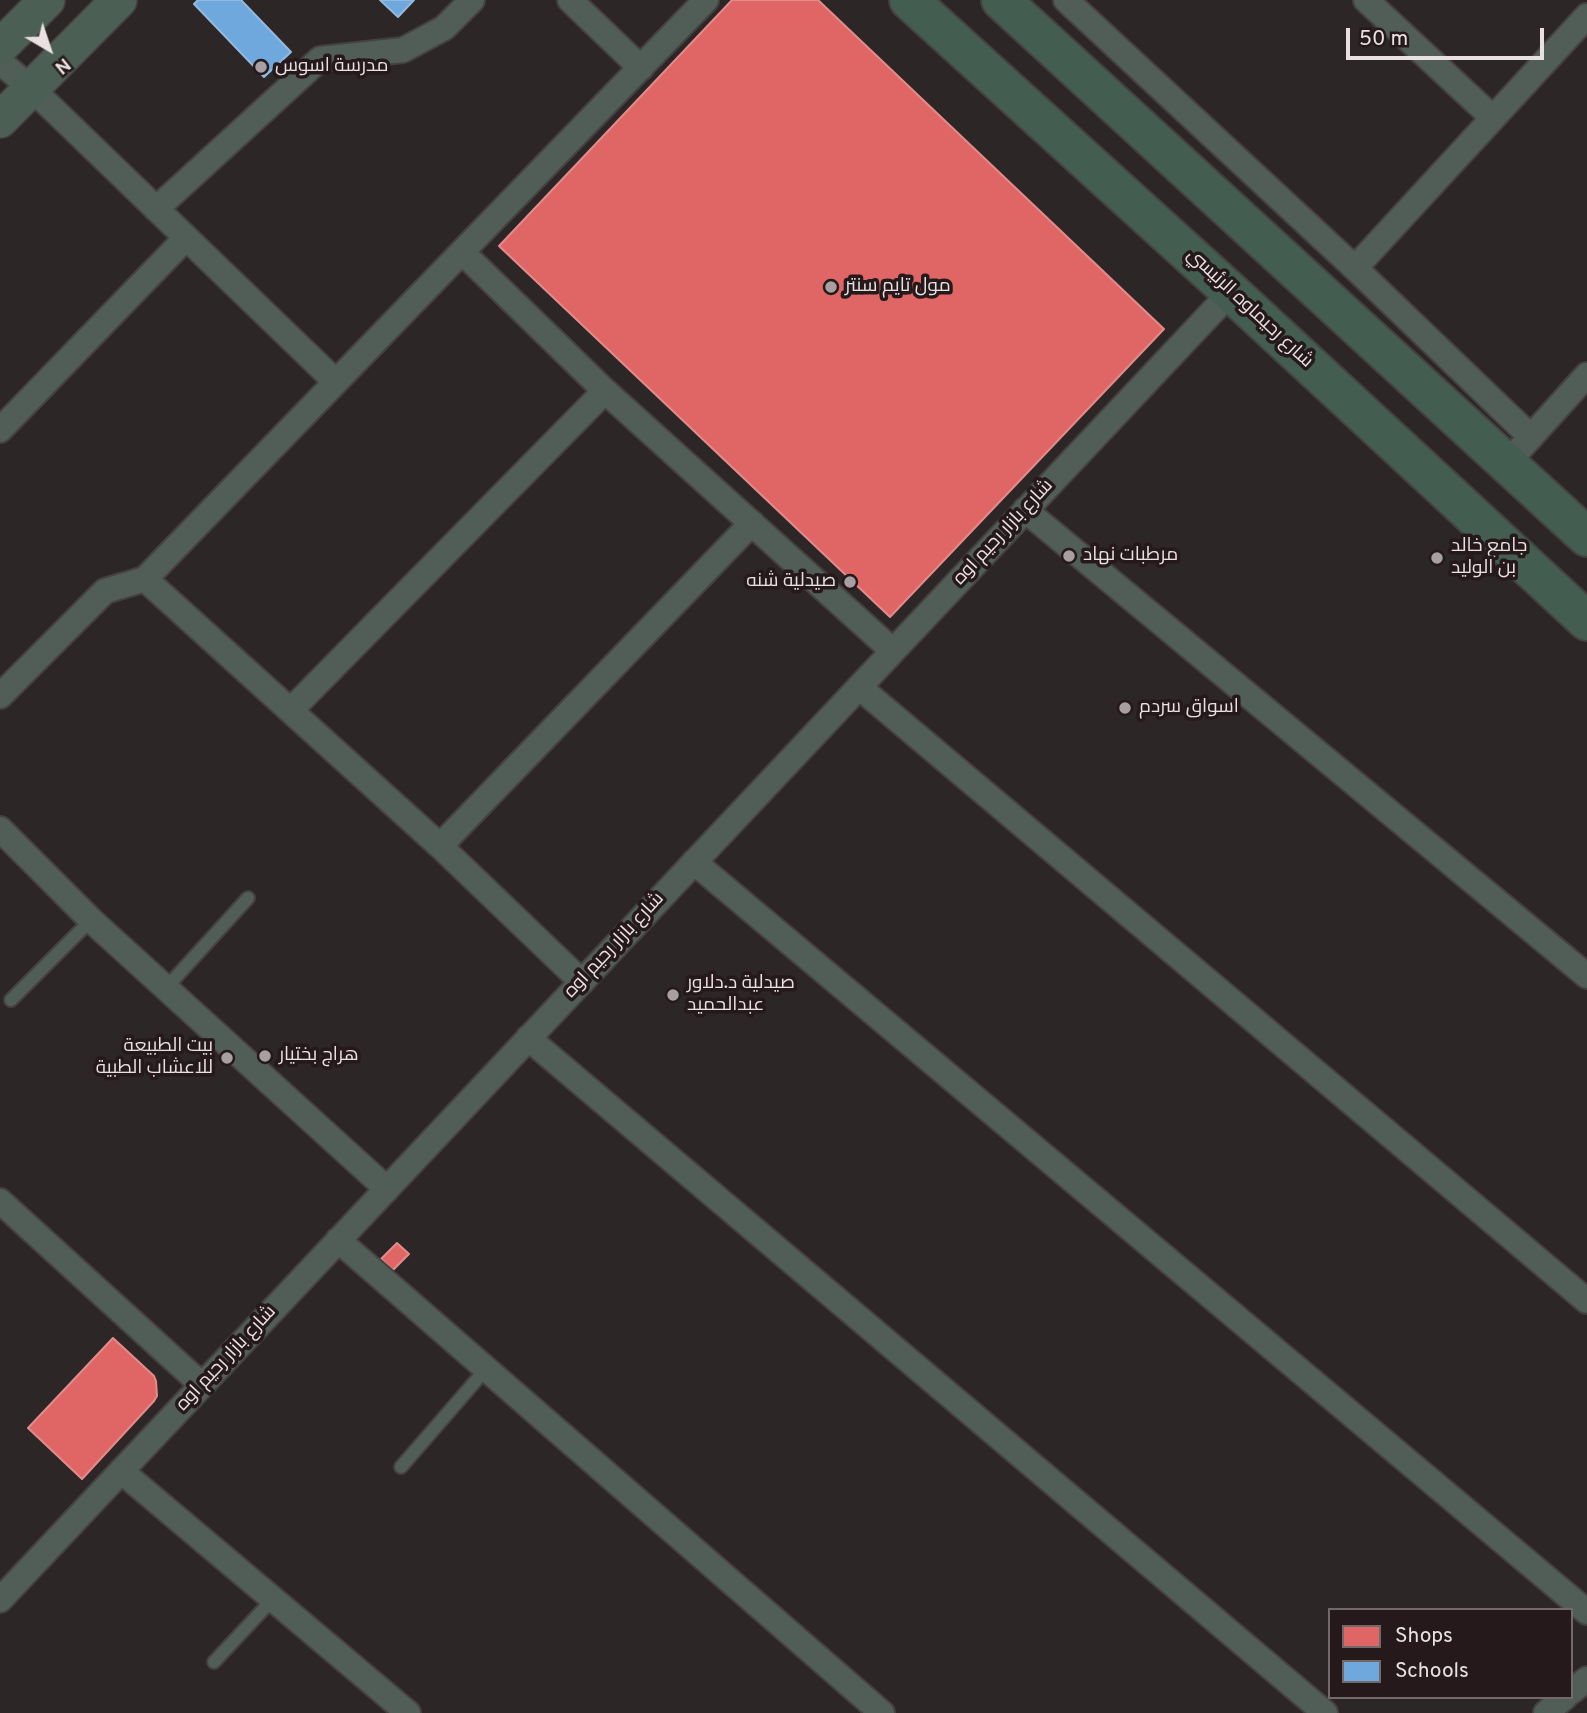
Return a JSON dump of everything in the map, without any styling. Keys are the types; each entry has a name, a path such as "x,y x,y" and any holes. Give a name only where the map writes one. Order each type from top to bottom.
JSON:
{"main road":[{"name":"شارع رحيماوه الرئيسي","path":"908,0 1231,292 1587,621"},
{"path":"1001,0 1518,451 1587,537"}],"street":[{"path":"0,47 47,0"},
{"path":"0,120 119,0"},
{"path":"156,209 320,60 403,50 444,28 472,0"},
{"path":"570,0 640,68"},
{"path":"0,696 105,591 145,579 706,0"},
{"path":"1066,0 1355,268 1518,451 1587,375"},
{"path":"1366,0 1493,118"},
{"path":"1355,268 1587,16"},
{"path":"0,62 31,88 336,382"},
{"path":"0,430 186,238"},
{"path":"462,252 605,391 893,651"},
{"name":"شارع بازار رحيم اوه","path":"0,1600 1231,292"},
{"path":"291,710 605,391"},
{"path":"1025,510 1587,976"},
{"path":"440,846 752,523"},
{"path":"145,579 440,846 582,982"},
{"path":"859,687 1587,1301"},
{"path":"0,830 91,920 387,1189"},
{"path":"694,862 1587,1612"},
{"path":"528,1038 1325,1713"},
{"path":"0,1201 202,1385"},
{"path":"338,1240 882,1713"},
{"path":"121,1471 408,1713"},
{"path":"1573,1690 1587,1679"},
{"path":"1546,1713 1563,1699"}],"lane":[{"path":"166,988 248,898"},
{"path":"11,1000 91,920"},
{"path":"401,1467 486,1369"},
{"path":"214,1662 273,1600"}],"building: Shops":[{"name":"مول تايم سنتر","path":"732,0 818,0 1164,329 890,617 499,246"},
{"path":"397,1243 409,1254 393,1270 381,1259"},
{"path":"113,1338 154,1376 157,1396 82,1479 28,1428"}],"building: Schools":[{"path":"198,0 241,0 291,52 264,77 194,4"},
{"path":"380,0 414,0 398,17"}],"place":[{"name":"مدرسة اسوس","path":"261,67"},
{"name":"مول تايم سنتر","path":"831,287"},
{"name":"مرطبات نهاد","path":"1069,556"},
{"name":"جامع خالد بن الوليد","path":"1437,558"},
{"name":"صيدلية شنه","path":"850,582"},
{"name":"اسواق سردم","path":"1125,708"},
{"name":"صيدلية د.دلاور عبدالحميد","path":"673,995"},
{"name":"هراج بختيار","path":"265,1056"},
{"name":"بيت الطبيعة للاعشاب الطبية","path":"227,1058"}]}
